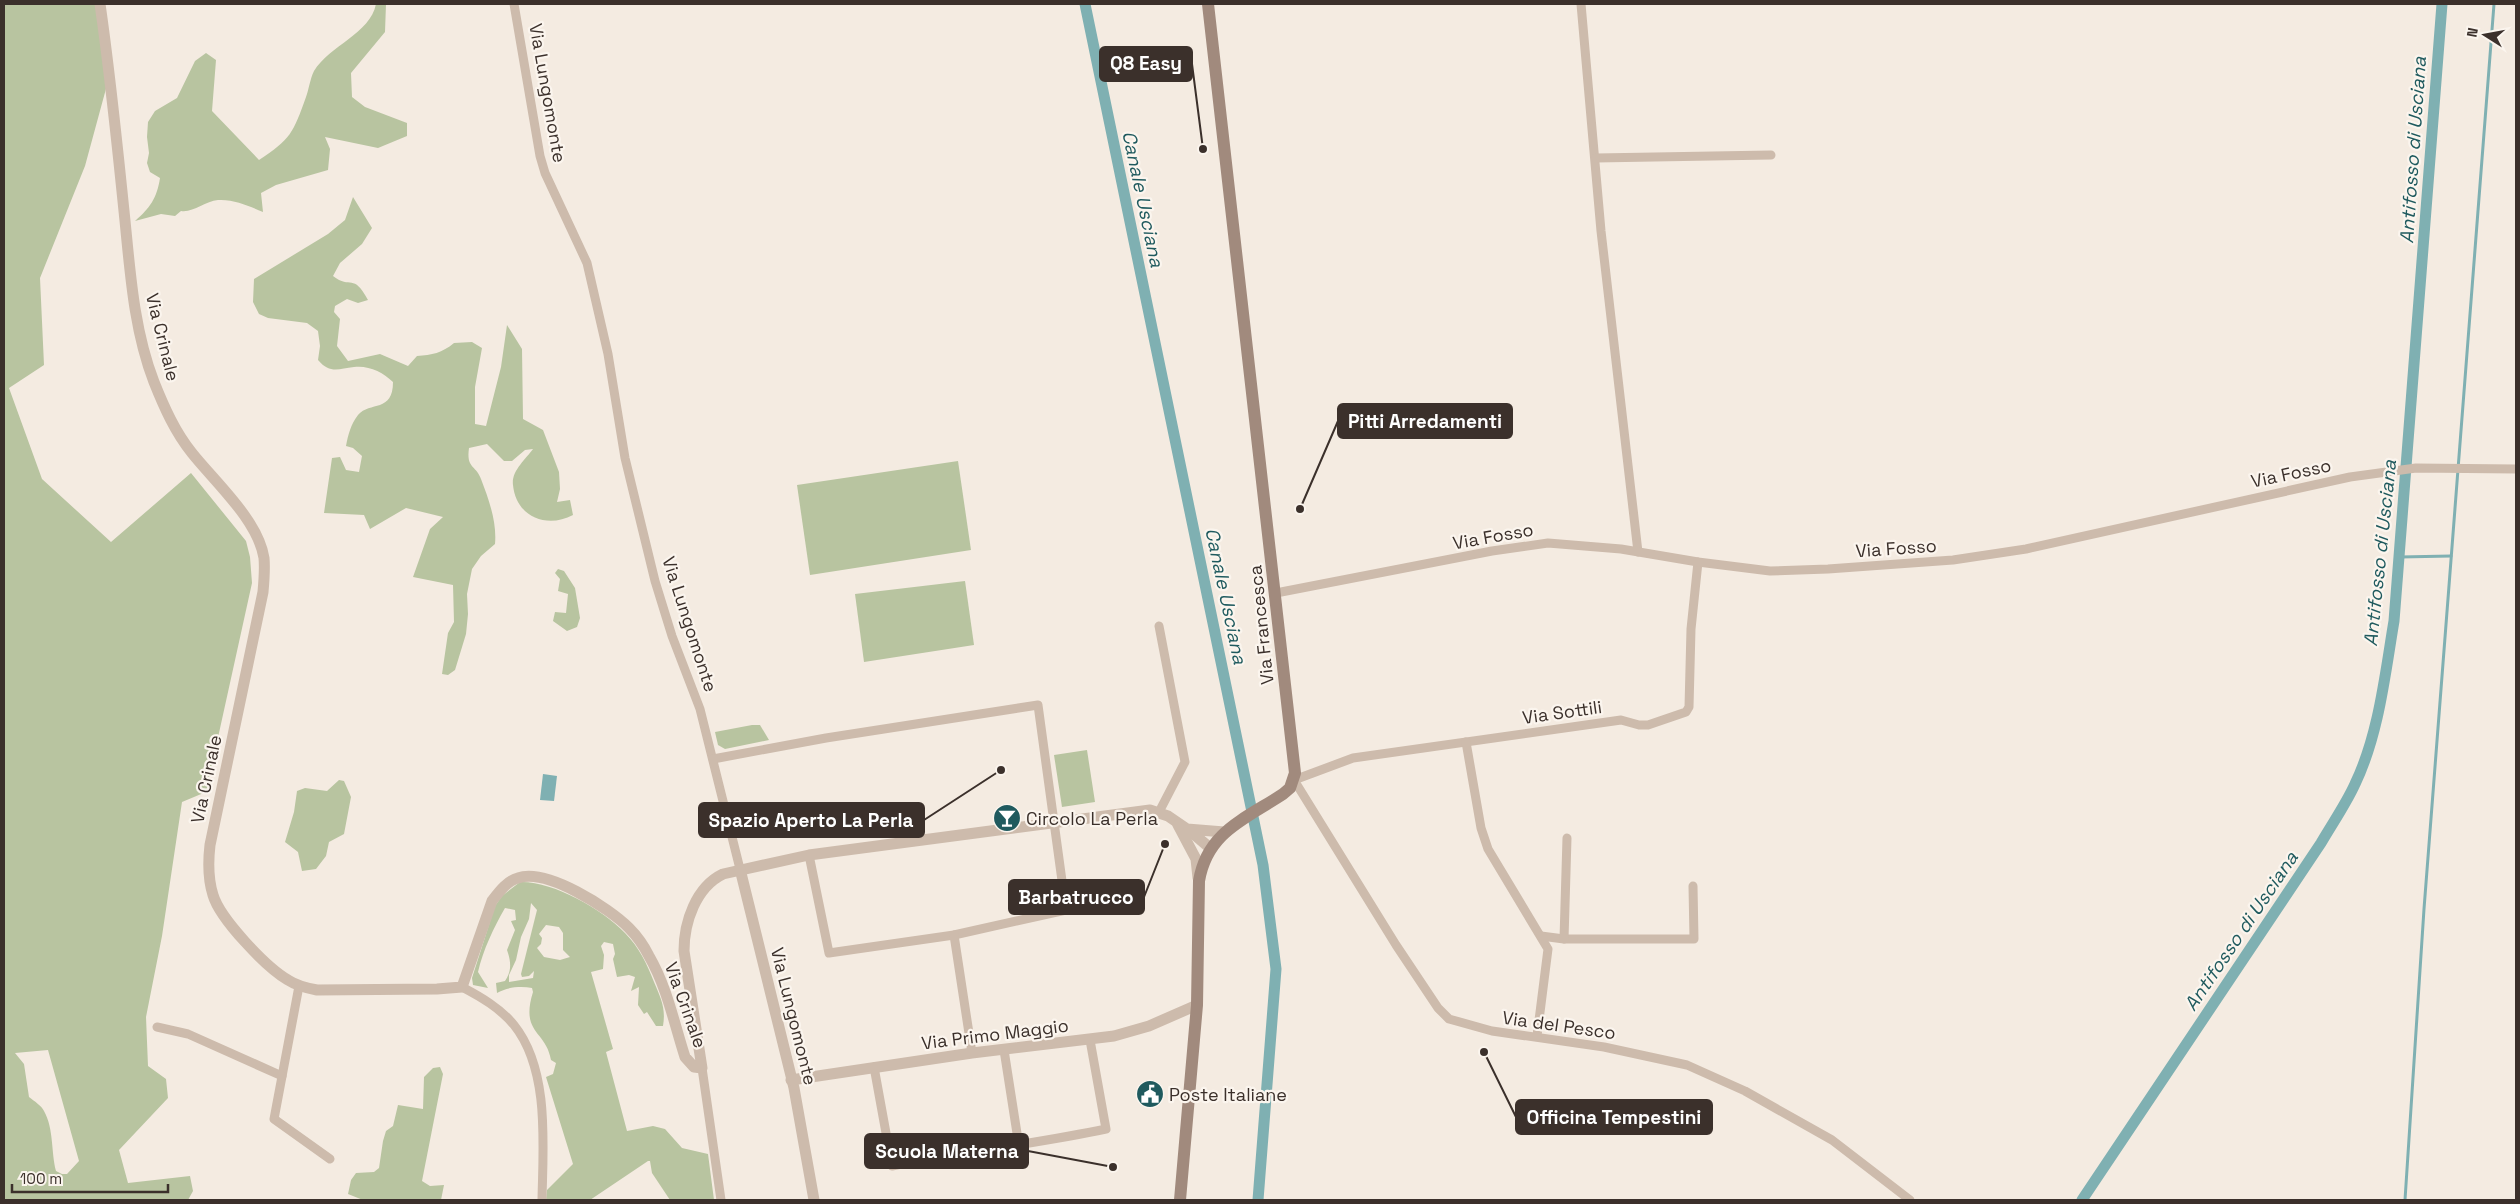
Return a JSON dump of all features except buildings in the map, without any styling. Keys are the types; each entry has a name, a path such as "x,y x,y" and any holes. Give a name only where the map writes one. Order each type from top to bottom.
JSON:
{"main road":[{"name":"Via Francesca","path":"1208,4 1295,761 1294,780"},
{"path":"1180,1200 1197,1005 1199,882 1202,866 1210,848 1224,832 1283,794 1294,780"}],"street":[{"name":"Via Crinale","path":"100,4 110,74 131,277 146,359 162,402 181,437 242,513 258,539 264,556 263,592 210,845 210,883 219,909 229,923 276,971 299,986 317,990 462,987 492,900 516,878 529,876 550,880 610,912 639,940 660,980 685,1057 694,1067 702,1068"},
{"name":"Via Lungomonte","path":"514,4 540,156 545,173 587,263 604,338 625,458 655,582 669,628 700,709 714,759 792,1084 814,1200"},
{"path":"1581,4 1601,231 1638,552"},
{"path":"1596,158 1771,155"},
{"name":"Via Fosso","path":"1276,593 1492,551 1548,543 1638,552 1770,571 1953,560 2026,549 2350,477 2416,468 2516,469"},
{"name":"Via Sottili","path":"1294,780 1353,758 1620,720 1639,726 1648,725 1686,712 1689,707 1691,629 1698,562"},
{"path":"1159,812 1185,762 1160,626"},
{"path":"714,759 826,738 1038,705 1066,910 954,935 829,953 809,855"},
{"path":"1466,742 1481,828 1488,849 1548,949 1537,1036"},
{"name":"Via del Pesco","path":"1294,780 1438,1008 1449,1019 1473,1028 1604,1046 1687,1065 1745,1091 1832,1140 1910,1200"},
{"path":"721,1200 684,952 685,932 694,907 706,886 716,878 740,869 809,855 1150,810 1159,812 1184,831 1204,841 1210,848"},
{"path":"1184,831 1224,832"},
{"path":"1184,831 1196,859 1199,882"},
{"path":"1564,939 1567,838"},
{"path":"1541,936 1564,939 1694,938 1693,886"},
{"path":"954,935 972,1053"},
{"path":"299,986 274,1119 330,1159"},
{"path":"462,987 502,1012 524,1039 532,1059 541,1094 542,1200"},
{"name":"Via Primo Maggio","path":"792,1084 874,1067 972,1053 1090,1040 1132,1032 1197,1005"},
{"path":"157,1027 188,1034 282,1076"},
{"path":"874,1067 892,1166 945,1156 1019,1146 1106,1129 1090,1040"},
{"path":"1004,1050 1019,1146"}],"green space":[{"path":"4,4 104,4 110,74 85,166 40,278 44,365 9,388 42,479 111,542 191,473 246,541 250,557 252,583 206,792 182,802 162,936 146,1017 148,1066 166,1079 168,1098 119,1150 128,1183 190,1176 193,1191 188,1200 4,1200","holes":["48,1050 79,1161 67,1174 56,1171 47,1118 42,1107 29,1097 24,1064 15,1053"]},
{"path":"376,4 386,4 385,32 351,73 352,97 365,107 407,123 407,136 378,148 325,137 330,149 328,170 276,185 261,193 263,212 236,202 218,200 190,210 181,211 175,216 161,214 135,221 152,202 160,178 150,172 147,163 149,153 148,122 155,111 177,98 195,61 206,53 216,60 212,111 259,160 290,134 302,109 314,71 330,54 358,32 372,14"},
{"path":"353,197 372,228 362,244 340,263 333,276 344,282 359,286 368,300 358,303 347,299 335,306 334,312 340,319 337,346 348,361 380,354 408,366 417,356 437,353 454,343 472,342 482,348 475,387 475,424 486,426 501,367 507,325 522,349 523,419 543,430 559,472 560,489 557,502 570,500 573,515 553,521 543,520 526,512 520,505 515,496 514,475 533,449 525,450 512,461 504,461 487,444 469,448 470,463 481,479 492,511 495,544 481,556 472,569 467,594 466,634 455,670 448,675 442,674 448,633 454,622 453,585 413,577 430,529 443,517 406,508 370,529 364,515 324,513 332,458 340,457 346,470 359,472 362,456 353,448 346,446 350,430 358,415 369,408 380,405 389,398 393,382 385,375 370,368 330,369 326,367 318,360 320,346 318,331 307,323 268,318 259,314 253,302 254,279 328,234 345,220"},
{"path":"958,461 971,550 810,575 797,485"},
{"path":"558,569 564,571 575,588 580,618 577,627 567,631 553,621 555,612 566,613 568,594 558,591 560,579 555,573"},
{"path":"965,581 974,645 864,662 855,594"},
{"path":"760,725 769,740 725,749 718,745 715,732"},
{"path":"1087,750 1095,802 1062,807 1054,755"},
{"path":"339,780 344,781 351,797 344,834 329,842 326,856 316,869 302,871 298,852 285,842 294,812 297,791 305,788 327,791"},
{"path":"520,882 547,886 562,891 604,915 625,933 634,944 645,962 661,999 664,1014 663,1026 656,1026 647,1012 644,1014 638,1005 639,987 631,991 635,977 629,975 617,977 613,959 615,954 613,944 604,942 601,946 604,955 603,969 591,972 613,1049 606,1052 627,1131 653,1126 665,1129 682,1148 708,1154 714,1200 670,1200 652,1173 650,1161 648,1161 590,1200 546,1200 547,1190 573,1164 546,1077 553,1074 556,1063 551,1060 548,1050 532,1024 530,1016 532,988 505,989 497,993 496,983 505,981 510,970 507,950 515,930 511,921 516,920 515,910 505,908 483,955 478,972 488,988 473,985 472,978 495,906 502,896","holes":["531,903 537,910 521,974 522,977 529,976 534,971 533,978 509,982 509,975 516,960 521,937 529,919","546,925 559,927 563,933 563,950 570,957 560,960 544,957 537,948 541,944 542,938 539,934"]},
{"path":"440,1067 443,1074 422,1181 430,1186 444,1185 441,1200 363,1200 348,1194 351,1180 356,1173 374,1172 379,1168 386,1131 393,1126 398,1105 423,1109 424,1077 433,1068"}],"water":[{"path":"543,774 557,776 554,801 540,800"}],"waterway":[{"name":"Canale Usciana","path":"1085,4 1263,865 1276,969 1258,1200"},
{"name":"Antifosso di Usciana","path":"2082,1200 2321,843 2351,791 2370,745 2380,704 2394,621 2442,4"},
{"path":"2405,1200 2424,909 2494,4"},
{"path":"2400,557 2451,556"}],"place":[{"name":"Q8 Easy","path":"1203,149"},
{"name":"Pitti Arredamenti","path":"1300,509"},
{"name":"Spazio Aperto La Perla","path":"1001,770"},
{"name":"Circolo La Perla","path":"1007,818"},
{"name":"Barbatrucco","path":"1165,844"},
{"name":"Officina Tempestini","path":"1484,1052"},
{"name":"Poste Italiane","path":"1150,1094"},
{"name":"Scuola Materna","path":"1113,1167"}]}
